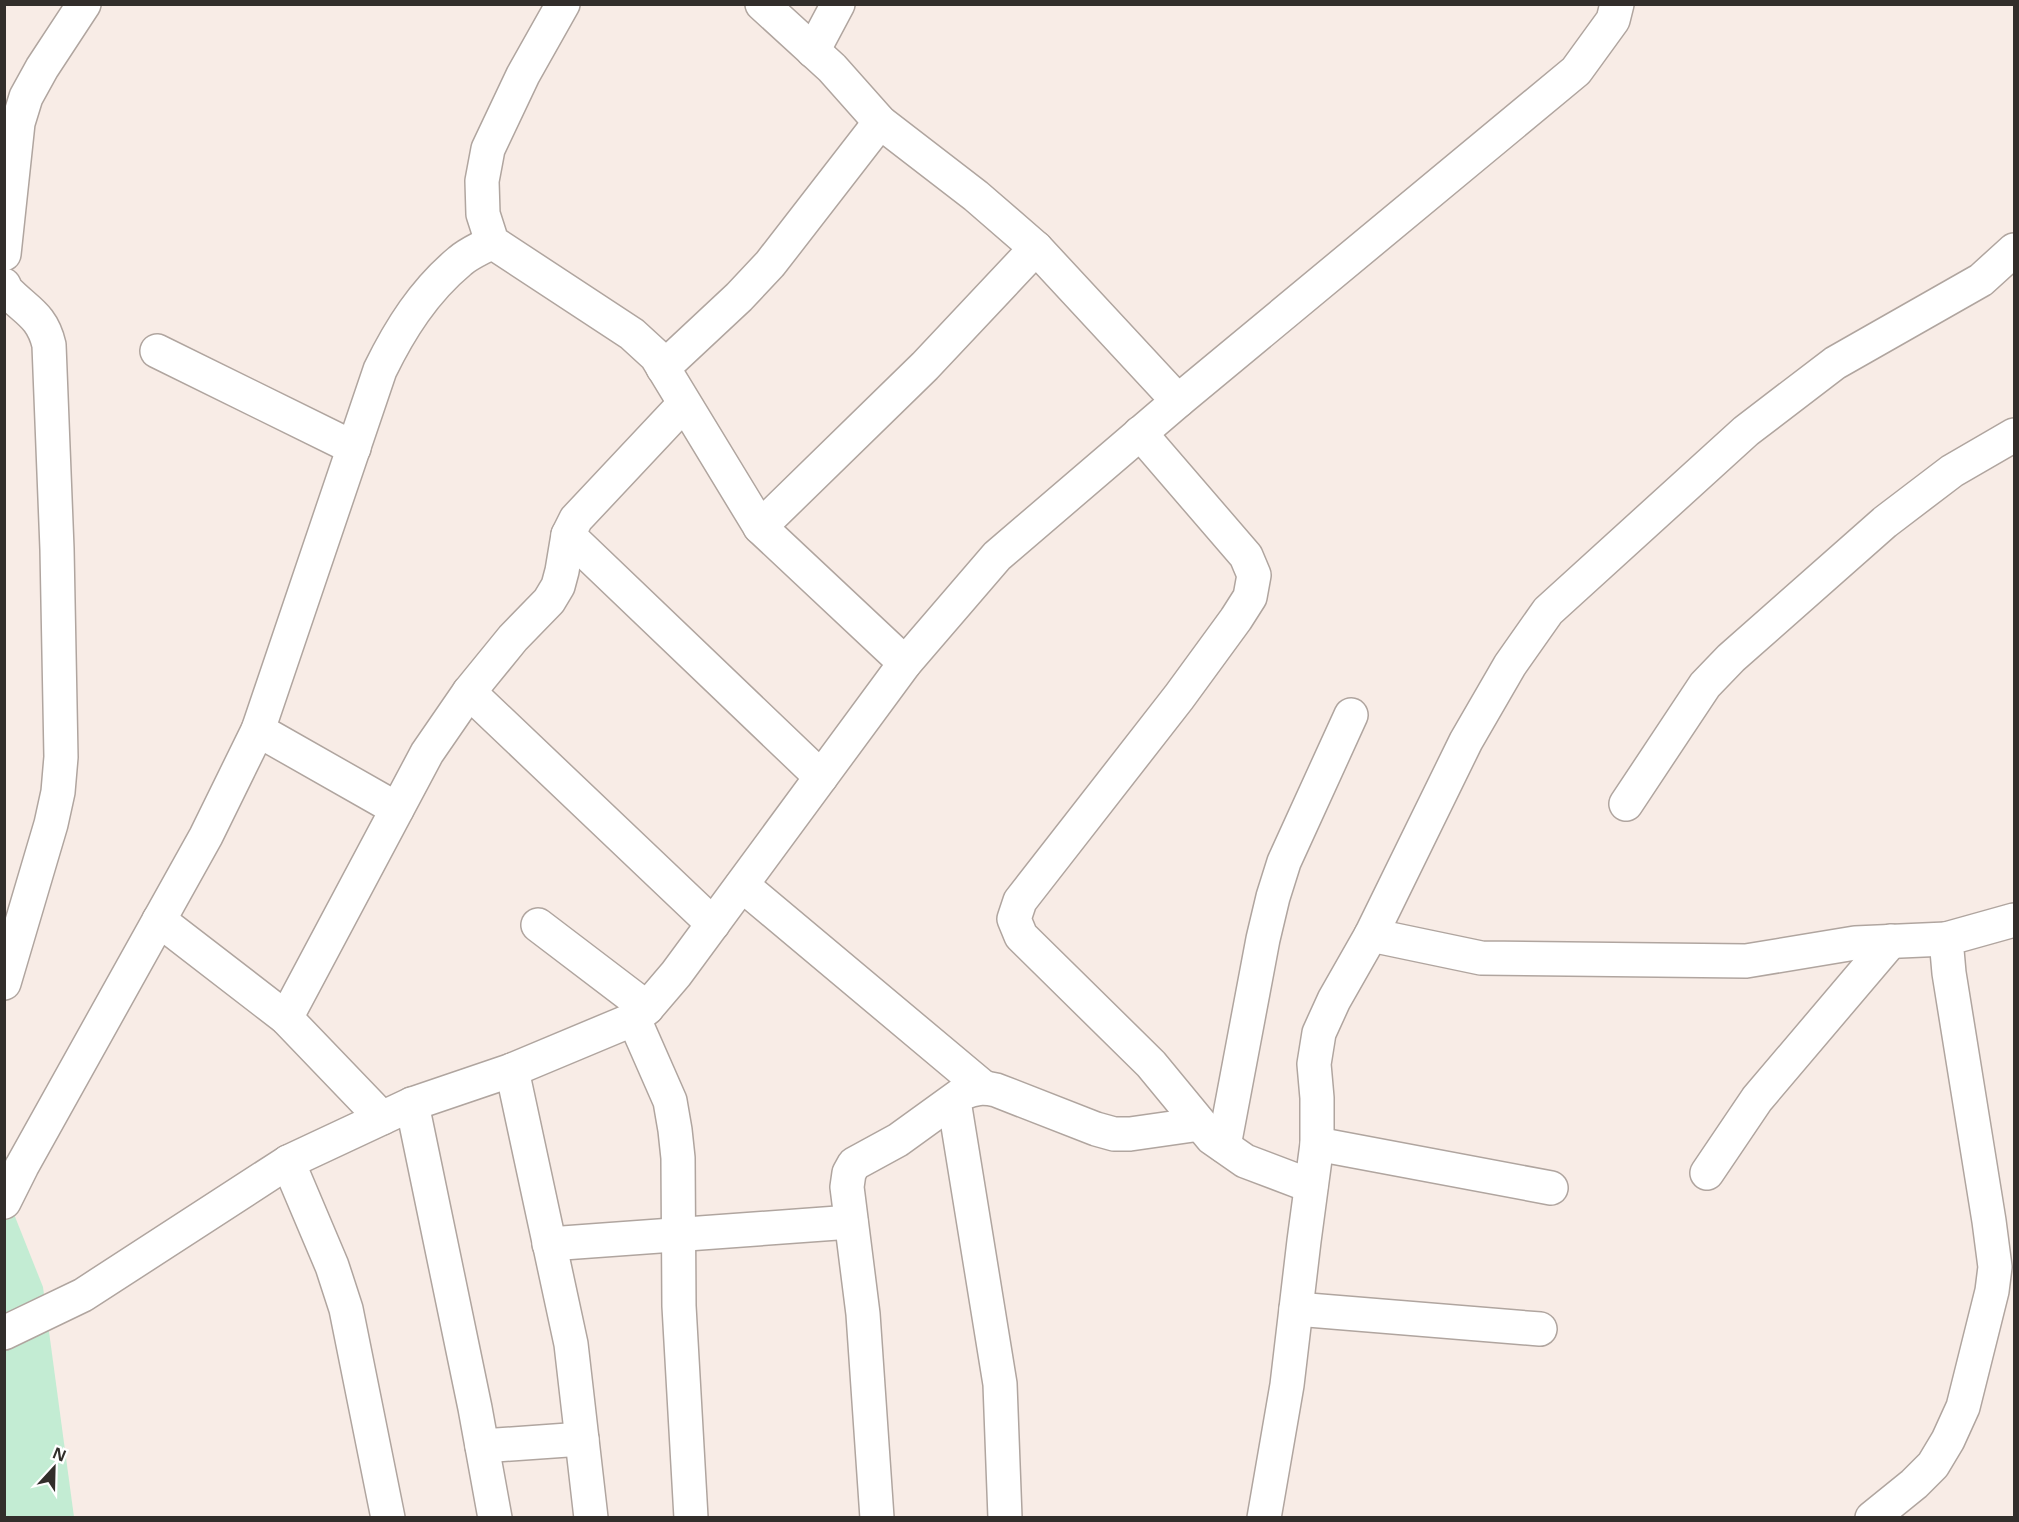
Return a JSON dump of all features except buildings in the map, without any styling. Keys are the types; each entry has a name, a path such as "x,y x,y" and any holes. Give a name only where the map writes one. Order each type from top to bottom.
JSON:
{"street":[{"path":"4,254 18,123 26,97 84,4"},
{"path":"562,4 523,75 488,149 482,181 483,214 492,242 632,334 656,356 760,527 905,663"},
{"path":"762,4 832,68 880,122 976,196 1036,248 1178,401"},
{"path":"813,51 838,4"},
{"path":"4,1333 83,1295 288,1162 412,1104 512,1070 640,1013 676,974 905,663 996,556 1178,401 1576,71 1613,20 1617,4"},
{"path":"663,368 740,297 770,264 880,122"},
{"path":"4,1202 206,836 258,730 380,370 397,336 414,309 461,260 492,242"},
{"path":"760,527 925,366 1036,248"},
{"path":"1264,1518 1287,1385 1317,1144 1314,1064 1319,1033 1334,1000 1371,935 1466,741 1510,665 1548,611 1755,424 1835,363 1981,280 2014,250"},
{"path":"4,285 6,290 45,328 49,345 57,549 61,757 58,792 51,825 4,983"},
{"path":"157,351 354,448"},
{"path":"286,1018 427,753 469,692 513,638 549,601 558,586 568,535 576,519 684,404"},
{"path":"1140,433 1246,556 1254,575 1250,597 1179,697 1020,901 1014,919 1021,936 1151,1064 1212,1138 1245,1161 1311,1186"},
{"path":"1626,804 1705,685 1731,658 1885,522 1952,471 2014,435"},
{"path":"568,535 821,777"},
{"path":"469,692 713,924"},
{"path":"1224,1146 1273,897 1284,862 1351,716"},
{"path":"258,730 397,809"},
{"path":"742,885 983,1087"},
{"path":"159,920 286,1018 382,1118"},
{"path":"1371,935 1481,958 1746,961 1855,943 1946,939 2014,920"},
{"path":"538,925 640,1013 670,1101 678,1158 679,1306 691,1518"},
{"path":"1872,1518 1914,1484 1933,1465 1948,1440 1963,1407 2003,1294 1995,1267 1949,973 1946,939"},
{"path":"1707,1173 1757,1099 1892,941"},
{"path":"512,1070 571,1344 591,1518"},
{"path":"877,1518 862,1314 847,1187 849,1173 854,1164 898,1140 972,1089 983,1087 1114,1134 1130,1134 1200,1124"},
{"path":"954,1101 1000,1384 1005,1518"},
{"path":"412,1104 495,1518"},
{"path":"1317,1144 1551,1188"},
{"path":"288,1162 332,1266 346,1309 388,1518"},
{"path":"549,1245 851,1222"},
{"path":"1296,1309 1540,1329"},
{"path":"482,1446 582,1439"}],"green space":[{"path":"4,1189 43,1287 74,1517 5,1517"}]}
